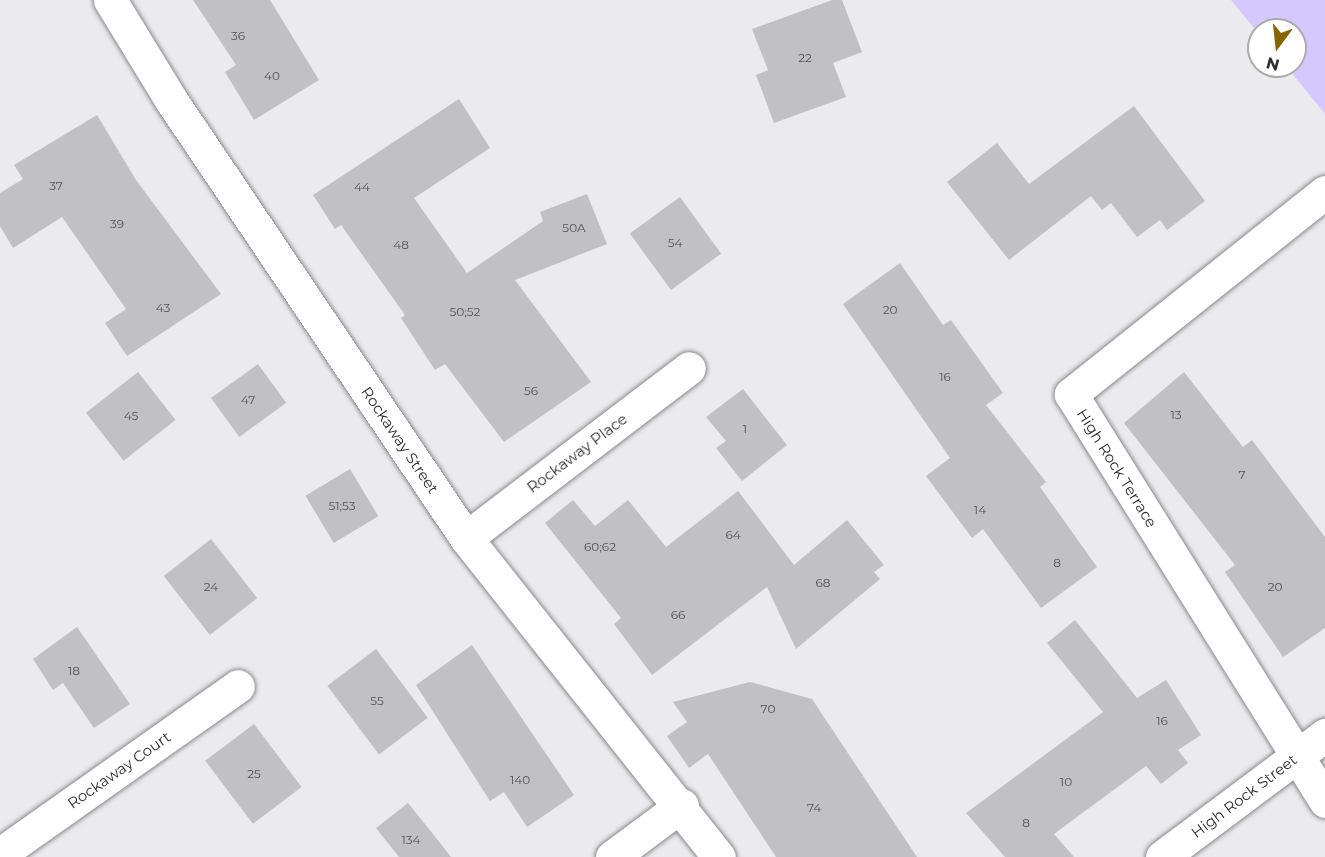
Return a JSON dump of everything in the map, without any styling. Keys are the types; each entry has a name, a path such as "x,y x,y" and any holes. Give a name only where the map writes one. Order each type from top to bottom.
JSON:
{"street":[{"name":"Rockaway Street","path":"110,0 171,100 466,538 682,805 719,857"},
{"name":"High Rock Terrace","path":"1295,758 1071,394 1325,192"},
{"name":"Rockaway Place","path":"466,538 689,368"},
{"name":"Rockaway Court","path":"0,854 238,686"},
{"name":"High Rock Street","path":"1162,857 1325,735"},
{"path":"1295,758 1325,801"},
{"path":"612,857 682,805"}],"shaded area":[{"path":"1231,0 1325,0 1325,114 1296,78 1307,78 1307,18 1247,19"}],"building":[{"path":"193,0 270,0 319,80 254,120 225,72 236,65"},
{"path":"832,0 842,0 862,52 833,63 846,97 774,123 756,75 768,70 752,29"},
{"path":"459,99 490,148 414,198 467,273 543,221 540,212 587,194 607,244 515,280 591,382 504,442 445,364 435,370 401,318 405,315 341,225 335,229 313,195"},
{"path":"1134,106 1205,201 1167,230 1160,220 1137,237 1111,203 1102,210 1091,196 1009,260 947,182 997,143 1029,184"},
{"path":"97,115 136,180 221,294 127,356 105,323 126,309 62,217 13,248 0,226 0,193 23,179 14,165"},
{"path":"680,197 721,254 671,290 630,233"},
{"path":"900,263 943,325 951,320 1003,393 986,405 1046,482 1040,487 1097,567 1041,608 983,529 972,538 926,476 950,458 843,304"},
{"path":"258,364 286,403 239,437 211,398"},
{"path":"138,372 176,420 124,461 86,413"},
{"path":"1184,372 1243,447 1252,440 1325,537 1325,628 1283,657 1225,572 1235,565 1124,423"},
{"path":"743,389 787,445 742,481 716,448 726,441 706,417"},
{"path":"350,469 378,516 334,543 305,496"},
{"path":"738,491 794,565 847,520 884,565 874,572 880,579 796,649 767,587 652,675 614,624 621,618 545,523 573,500 595,526 628,500 666,547"},
{"path":"211,539 257,598 210,635 164,576"},
{"path":"1075,620 1137,698 1166,680 1201,735 1178,750 1188,763 1161,784 1146,766 1054,834 1074,857 1005,857 966,813 1103,712 1047,643"},
{"path":"77,627 130,704 94,728 63,683 53,690 33,659"},
{"path":"472,645 574,795 527,827 504,792 490,801 416,685"},
{"path":"376,649 428,718 379,754 327,686"},
{"path":"750,682 812,699 917,857 776,857 708,754 689,768 667,736 687,722 673,702"},
{"path":"254,724 302,787 253,824 205,761"},
{"path":"408,803 451,857 399,857 376,828"}]}
